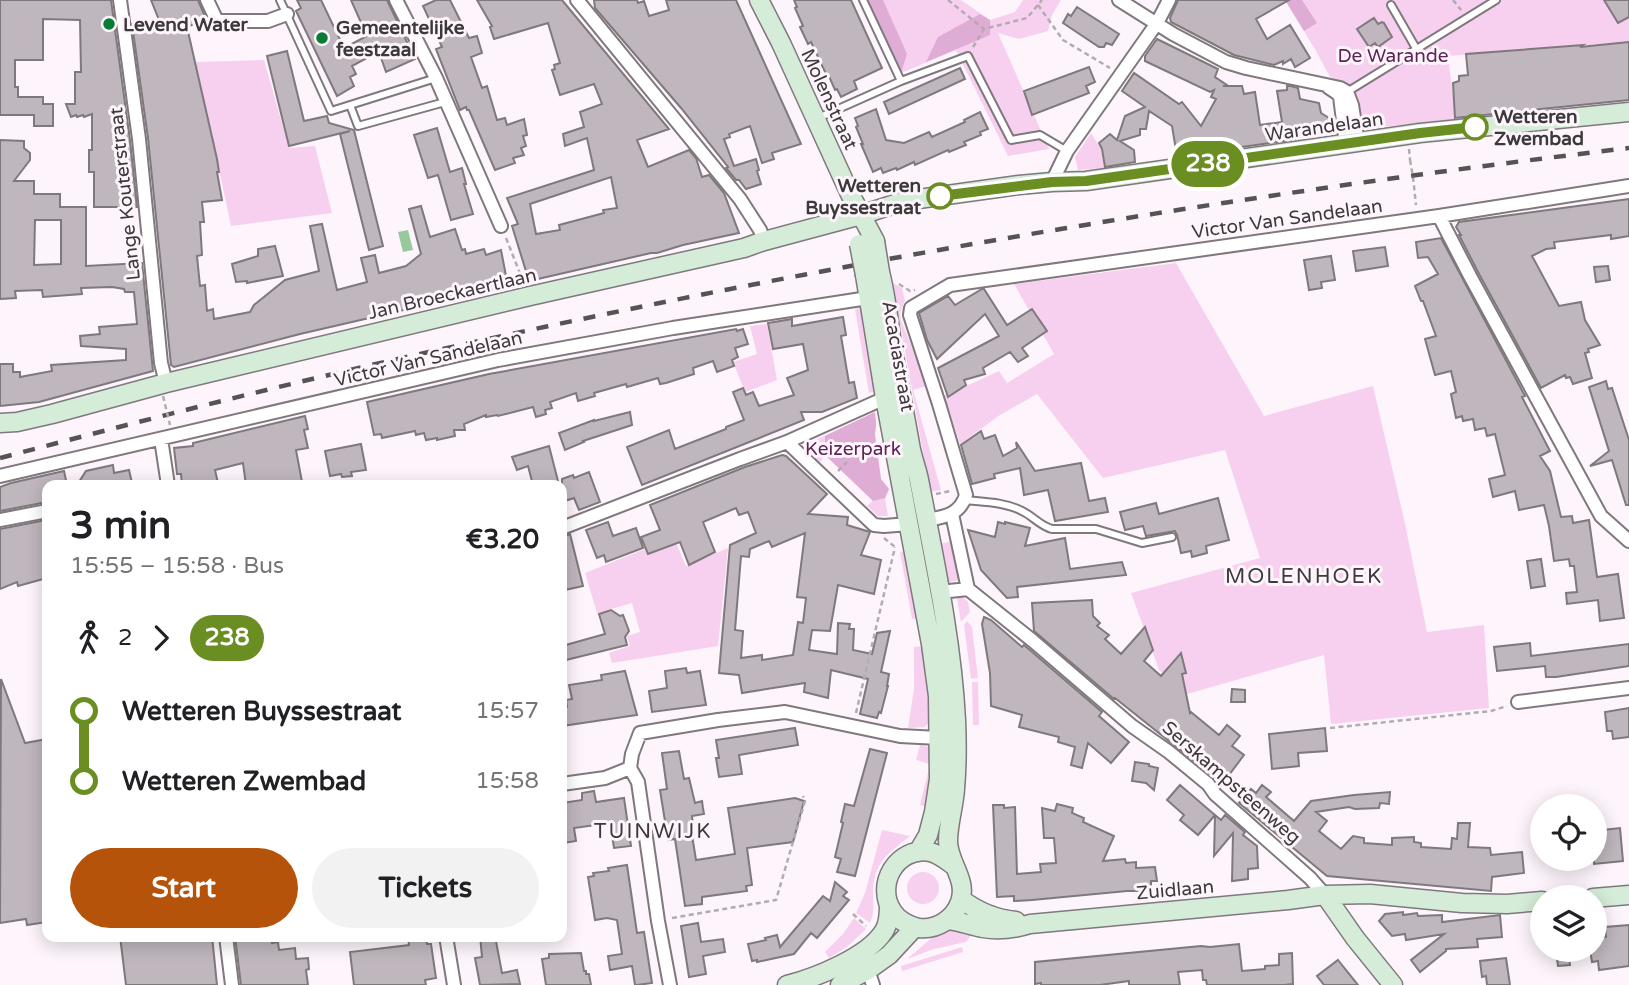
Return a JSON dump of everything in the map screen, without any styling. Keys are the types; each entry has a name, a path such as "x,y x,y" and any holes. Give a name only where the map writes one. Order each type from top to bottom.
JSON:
{"main road":[{"name":"Molenstraat","path":"759,0 861,215"},
{"name":"Warandelaan","path":"861,215 904,201 1052,182 1086,181 1420,133 1629,112"},
{"name":"Jan Broeckaertlaan","path":"0,423 17,422 164,390 530,296 744,248 861,215"},
{"name":"Acaciastraat","path":"861,215 875,274 893,397"},
{"name":"Acaciastraat","path":"875,274 868,298 893,397 920,482 918,522 938,696 939,779 928,835 918,852"},
{"name":"Acaciastraat","path":"918,522 940,592 952,678 956,722 955,789 948,840 953,865 962,883 961,899"},
{"path":"788,985 823,973 859,954 875,942 885,930 888,921 888,875 895,864 906,856 931,852 953,865"},
{"path":"1325,895 1370,894 1462,903 1530,902"},
{"path":"1325,895 1354,938 1393,985"},
{"name":"Zuidlaan","path":"948,920 957,920 981,928 1004,929 1030,924 1325,895"},
{"path":"1607,897 1629,895"},
{"path":"889,905 901,920 915,927 934,927 948,920 961,899"},
{"name":"Zuidlaan","path":"961,899 986,914 1030,924"},
{"path":"840,985 871,978 915,927"}],"street":[{"name":"Lange Kouterstraat","path":"120,0 139,139 164,390"},
{"path":"207,0 217,21 268,21 287,14"},
{"path":"396,0 436,78 501,226"},
{"path":"577,0 740,199 764,241"},
{"path":"1119,0 1226,62 1348,92 1352,105 1352,144"},
{"path":"1052,182 1067,152 1157,23 1169,0"},
{"path":"1325,85 1339,97 1352,144"},
{"name":"Victor Van Sandelaan","path":"950,285 1440,216 1629,186"},
{"path":"1440,216 1601,516 1629,541"},
{"name":"Acaciastraat","path":"950,285 911,308 910,315 948,433 965,500"},
{"name":"Victor Van Sandelaan","path":"0,477 498,360 673,328 868,298"},
{"path":"567,526 787,442 893,397"},
{"path":"161,439 167,480"},
{"path":"787,442 874,525 918,522 951,514 961,507 965,500"},
{"path":"0,520 42,512"},
{"path":"940,592 968,589 951,514"},
{"name":"Serskampsteenweg","path":"968,589 1132,726 1208,784 1215,794 1310,878 1325,895"},
{"path":"1518,702 1629,688"},
{"path":"670,985 638,782 630,768 640,733 785,712 900,736 939,738"},
{"path":"567,783 605,778 630,768"},
{"path":"227,942 232,985"},
{"path":"447,942 454,985"}],"lane":[{"path":"280,0 331,111 436,78"},
{"path":"863,0 901,81"},
{"name":"Warandelaan","path":"1348,92 1496,0"},
{"path":"1391,5 1417,50"},
{"path":"817,119 901,81 968,55 1011,140 1040,135 1067,152"},
{"path":"350,105 358,127 447,102"},
{"path":"965,500 1016,508 1052,529 1096,529 1142,543 1172,537"}],"path":[{"path":"948,0 984,29"},
{"path":"968,55 984,29 1027,18 1042,0"},
{"path":"1038,5 1063,40 1121,75"},
{"path":"1409,148 1415,192"},
{"path":"501,226 530,296"},
{"path":"875,274 910,290 923,289"},
{"path":"164,390 170,425"},
{"path":"853,726 895,547"},
{"path":"1330,728 1491,711 1518,702"},
{"path":"658,921 776,900 806,801 803,796"}],"green space":[{"path":"867,0 961,0 990,20 1015,12 1023,0 1061,0 1052,15 1048,31 1019,39 998,33 1049,149 1008,156 956,50 901,73"},
{"path":"867,0 883,0 907,54 901,73"},
{"name":"De Warande","path":"1285,0 1629,0 1629,42 1448,56 1456,119 1362,129 1356,96 1347,86 1330,77"},
{"path":"1285,0 1302,0 1317,23 1304,31"},
{"path":"980,14 990,20 990,35 926,62 938,37"},
{"path":"264,60 289,148 315,146 332,213 231,226 196,62"},
{"path":"1091,133 1101,149 1104,168 1078,170 1075,157"},
{"path":"1176,263 1264,416 1373,386 1427,632 1484,625 1489,708 1331,724 1324,655 1187,694 1159,670 1131,593 1260,558 1225,450 1103,478 1037,394 1000,415 960,444 944,396 999,371 1007,383 1054,354 1014,284"},
{"path":"893,283 902,288 905,300 900,313 901,320 927,386 913,390 941,490 930,492"},
{"path":"855,309 863,310 877,388 869,393"},
{"path":"767,324 777,380 745,392 733,362 757,354 750,326"},
{"name":"Keizerpark","path":"875,412 881,479 889,489 885,498 888,516 878,516 867,506 873,500 826,455 819,463 806,451 805,445"},
{"name":"Keizerpark","path":"875,412 881,479 889,489 885,498 873,501 825,455 825,436"},
{"path":"953,541 960,580 946,583 939,544"},
{"path":"676,543 686,566 728,548 718,646 612,663 609,653 630,646 627,636 640,632 632,603 597,613 585,573 645,549 648,554"},
{"path":"906,551 917,618 912,619 900,552"},
{"path":"963,597 968,602 970,612 961,622 957,598"},
{"path":"967,621 972,627 978,678 971,679 964,625"},
{"path":"923,646 930,721 925,727 908,728 914,689 914,647"},
{"path":"972,682 978,682 979,725 973,725"},
{"path":"920,745 932,749 927,807 920,805 930,764 916,760"},
{"path":"882,830 910,836 884,858 876,872 870,923 856,913 865,893"},
{"path":"923,872 934,877 939,888 934,899 923,904 912,899 907,888 912,877"},
{"path":"854,918 866,929 847,947 829,958 825,952"},
{"path":"949,928 972,934 966,942 934,949 907,959 941,930"},
{"path":"962,947 963,952 902,971 901,966"}],"shaded area":[{"path":"408,230 413,250 403,252 398,232"}],"building":[{"path":"0,0 111,0 137,207 94,207 94,172 89,172 92,114 71,117 66,104 75,104 75,72 81,72 80,20 43,19 43,60 15,60 15,87 18,87 18,97 43,97 43,104 53,104 53,126 34,126 34,115 0,115"},
{"path":"151,0 198,0 206,19 187,27 217,159 222,200 202,202 202,255 197,256 200,286 205,285 207,311 213,309 214,319 250,312 254,305 285,280 319,271 310,226 322,224 337,290 367,282 361,258 375,255 379,273 406,266 421,254 409,209 421,206 430,237 455,229 466,254 484,249 486,255 501,250 508,286 300,334 174,367 171,365 148,138 132,24 159,20"},
{"path":"297,0 321,0 344,48 367,36 351,0 387,0 415,59 386,72 380,55 375,57 374,54 352,66 356,74 350,77 354,86 337,96 296,11 301,8"},
{"path":"436,0 450,0 469,38 477,36 482,53 471,57 482,88 487,86 497,120 505,118 507,125 524,119 527,135 523,136 526,146 521,148 524,155 513,158 515,163 495,170 469,110 466,107 460,110 436,49 442,47 423,6"},
{"path":"477,0 562,0 669,129 637,140 648,167 689,150 696,158 702,177 709,175 724,193 739,233 529,281 512,226 518,224 507,198 594,170 587,138 565,146 563,134 584,127 580,112 602,104 594,84 560,95 552,70 555,69 554,65 560,63 548,23 494,39 490,27 492,26","holes":["611,177 617,208 559,225 560,230 536,234 530,204"]},
{"path":"594,0 637,0 638,3 644,1 649,16 669,10 666,0 736,0 801,144 772,153 774,159 762,163 750,126 729,134 730,137 724,139 734,166 756,159 761,184 746,189 595,8"},
{"path":"794,0 851,0 882,68 854,81 857,89 841,97 826,74 811,42 808,44 800,27 803,26"},
{"path":"1178,0 1289,0 1256,19 1267,39 1290,25 1310,58 1295,67 1291,59 1274,65 1234,55 1171,22 1170,18"},
{"path":"1604,0 1629,0 1629,17 1618,23"},
{"path":"1077,7 1119,34 1112,45 1106,43 1104,47 1099,47 1063,23 1068,14 1071,16"},
{"path":"1374,18 1378,24 1384,23 1392,37 1378,47 1375,43 1369,47 1357,29"},
{"path":"1157,39 1218,69 1215,77 1227,85 1223,86 1242,86 1244,94 1255,92 1260,125 1282,122 1277,91 1287,90 1287,86 1291,86 1298,88 1300,99 1319,103 1321,113 1334,121 1335,127 1331,134 1324,131 1298,135 1298,139 1177,156 1172,126 1149,111 1146,129 1140,129 1140,135 1120,141 1134,150 1135,162 1105,167 1099,143 1110,134 1117,140 1125,116 1145,107 1122,91 1134,73 1179,104 1182,102 1201,126 1216,99 1211,97 1214,90 1210,92 1145,61 1145,56"},
{"path":"1629,42 1629,100 1455,118 1453,83 1459,81 1459,76 1468,75 1466,54"},
{"path":"287,51 304,121 327,116 329,123 354,130 383,246 369,250 340,134 350,131 289,146 267,56"},
{"path":"1089,67 1095,82 1086,86 1089,93 1032,115 1024,91"},
{"path":"960,68 965,79 889,114 884,102"},
{"path":"876,109 886,140 904,143 929,132 932,137 980,112 988,129 964,142 966,145 915,165 914,162 897,170 896,168 883,173 881,168 873,172 861,144 855,118"},
{"path":"437,128 450,172 462,168 473,214 451,220 438,175 428,178 414,135"},
{"path":"0,140 24,141 24,148 30,153 30,160 14,181 34,181 34,194 60,194 60,207 86,207 86,266 142,263 153,371 39,402 0,406 0,364 13,364 13,372 20,372 20,377 52,371 51,365 126,360 126,349 81,346 80,336 100,334 99,327 137,324 134,292 125,292 124,289 81,288 82,294 43,297 42,290 15,291 16,298 0,299","holes":["35,220 61,220 61,264 34,265"]},
{"path":"1629,199 1629,236 1611,239 1611,235 1554,242 1555,248 1532,256 1559,306 1581,302 1585,320 1600,345 1588,349 1589,352 1585,353 1592,378 1573,384 1570,377 1566,378 1565,375 1541,388 1456,227 1459,222"},
{"path":"1441,238 1525,396 1522,397 1550,451 1540,456 1550,471 1561,517 1572,516 1573,523 1589,520 1597,577 1618,574 1624,618 1600,621 1598,600 1567,604 1566,593 1577,592 1574,566 1570,566 1569,559 1554,561 1544,505 1519,510 1515,491 1493,497 1489,479 1505,475 1495,434 1487,436 1485,428 1475,430 1473,419 1463,421 1462,416 1456,418 1451,394 1456,392 1451,371 1435,375 1425,339 1436,336 1415,286 1438,274 1428,257 1418,258 1416,242"},
{"path":"275,246 283,276 247,283 236,282 232,264 258,256 258,249"},
{"path":"1385,247 1388,266 1356,271 1353,251"},
{"path":"1331,256 1335,280 1321,282 1322,288 1309,290 1304,260"},
{"path":"1608,266 1610,280 1596,282 1594,267"},
{"path":"982,289 1007,325 1032,309 1047,331 1022,348 1028,356 1018,362 1010,352 983,368 985,374 964,380 966,385 948,397 938,368 999,336 985,314 937,359 927,340 919,313 948,296 955,305"},
{"path":"843,317 846,335 841,336 849,383 854,382 857,398 822,412 801,412 804,420 642,485 627,447 669,430 675,449 744,420 733,392 743,388 746,395 753,392 759,406 794,395 787,378 808,370 803,344 773,349 768,323 792,319 792,326"},
{"path":"743,329 748,344 735,348 738,357 732,360 734,366 717,372 713,361 693,368 694,374 666,383 660,384 658,378 627,387 626,384 594,393 595,396 578,401 576,393 550,402 552,408 545,410 546,414 536,417 533,407 498,416 486,415 464,424 465,430 454,430 455,436 437,440 426,440 424,433 416,435 415,431 382,438 381,434 374,435 367,402 489,374"},
{"path":"1606,381 1608,389 1612,388 1629,440 1629,505 1626,505 1612,460 1590,466 1609,451 1589,387"},
{"path":"630,412 632,425 583,441 565,450 559,433 594,420"},
{"path":"305,416 308,429 304,430 308,448 296,450 302,480 245,480 243,463 215,470 217,480 182,480 181,474 177,474 174,448 193,446 193,443"},
{"path":"981,431 984,439 995,435 1003,456 1017,448 1016,442 1035,471 1081,463 1089,501 1105,498 1108,512 1055,521 1048,490 1024,495 1020,468 994,474 995,478 972,484 961,445"},
{"path":"361,444 366,470 351,472 352,476 330,476 325,451"},
{"path":"549,446 558,480 532,480 528,466 517,470 512,457"},
{"path":"786,456 827,494 808,514 848,517 847,525 870,532 861,555 881,560 874,594 838,585 830,631 812,630 809,650 837,654 838,623 850,624 849,629 854,629 853,650 872,654 877,633 890,631 881,672 889,674 888,686 881,713 879,712 877,718 860,714 868,679 831,670 828,698 804,692 805,683 742,693 739,675 719,673 730,545 756,533 748,512 739,515 736,508 703,522 715,552 689,565 680,542 648,554 641,537 660,530 650,505 745,467","holes":["805,533 797,597 806,598 803,623 798,622 793,655 762,660 762,655 741,658 743,631 735,630 741,556 749,557 750,549 769,541 772,547"]},
{"path":"113,465 114,473 129,470 131,480 80,480 86,471"},
{"path":"64,471 66,480 42,480 42,503 0,511 0,487"},
{"path":"589,472 600,502 579,510 574,498 567,500 567,480 562,479 573,475 574,478"},
{"path":"1218,498 1229,540 1206,546 1207,553 1192,557 1191,551 1181,553 1175,531 1146,536 1143,526 1125,530 1120,512 1156,503 1159,514"},
{"path":"42,521 42,579 18,586 17,582 0,589 0,529"},
{"path":"608,522 613,536 636,528 643,548 606,562 604,555 597,558 586,530"},
{"path":"998,522 1030,528 1025,546 1065,538 1070,569 1122,562 1126,575 1017,587 1018,597 1007,598 981,570 968,530 995,537"},
{"path":"570,534 583,586 567,590 567,535"},
{"path":"1541,559 1545,586 1531,588 1527,561"},
{"path":"1092,600 1093,616 1100,623 1097,626 1109,635 1105,639 1121,654 1145,627 1153,650 1144,661 1161,676 1181,653 1186,673 1182,674 1190,713 1219,735 1227,725 1240,736 1232,746 1244,755 1223,783 1218,783 1034,631 1032,603"},
{"path":"611,610 623,615 629,631 625,637 627,645 567,660 567,645 605,634 599,614"},
{"path":"984,617 1022,647 1024,645 1102,712 1099,716 1129,742 1111,763 1088,743 1082,768 1071,765 1075,747 1058,742 1059,737 1019,727 1022,715 991,706 990,673 982,624"},
{"path":"1530,643 1531,656 1629,644 1629,666 1556,677 1546,677 1545,666 1497,671 1494,647"},
{"path":"686,668 687,673 700,671 706,705 652,712 649,691 667,688 665,671"},
{"path":"625,671 637,715 567,725 567,700 572,699 569,685 602,680 601,675"},
{"path":"1,679 25,743 42,740 42,923 27,925 26,919 0,923"},
{"path":"1232,689 1245,690 1245,702 1231,702"},
{"path":"1629,708 1629,737 1613,739 1612,731 1607,731 1605,712"},
{"path":"795,728 798,745 739,755 742,774 719,777 716,740"},
{"path":"1325,728 1327,751 1298,753 1299,766 1272,769 1269,734"},
{"path":"870,749 887,753 855,876 837,872 841,859 835,857 845,804 854,806"},
{"path":"679,751 684,779 689,778 695,803 702,801 704,814 692,816 696,860 735,854 728,808 795,798 804,801 793,842 747,848 752,885 746,886 747,891 702,897 702,904 685,906 675,839 668,840 660,790 667,789 662,753"},
{"path":"1135,762 1158,768 1154,790 1146,783 1132,781"},
{"path":"1180,785 1215,815 1198,835 1180,820 1184,815 1167,800"},
{"path":"1262,785 1271,792 1266,797 1294,821 1311,801 1390,792 1389,804 1380,803 1379,808 1349,807 1316,812 1327,821 1319,831 1341,849 1353,836 1364,838 1364,843 1392,845 1392,838 1414,837 1414,842 1421,843 1421,847 1451,849 1452,838 1457,839 1458,823 1470,823 1468,847 1490,848 1491,855 1522,852 1524,873 1492,877 1491,891 1327,876 1239,803 1251,789 1256,793"},
{"path":"594,791 596,802 624,798 631,846 614,848 610,823 574,828 576,841 567,842 567,802 582,800 582,793"},
{"path":"1057,804 1073,808 1072,813 1084,818 1083,822 1114,836 1103,861 1125,859 1126,863 1136,862 1136,868 1155,867 1157,881 1151,881 1151,889 1014,901 1014,896 997,897 993,805 1015,807 1017,874 1041,872 1040,864 1056,863 1054,838 1044,838 1042,808 1055,811"},
{"path":"1215,815 1221,820 1225,815 1257,846 1258,868 1248,869 1248,879 1232,881 1233,833 1214,856"},
{"path":"1620,828 1623,861 1607,863 1607,830"},
{"path":"627,865 637,933 644,932 652,983 635,985 632,966 610,970 608,956 622,954 617,920 595,920 588,877 594,876 593,873 609,871 608,868"},
{"path":"835,882 847,892 843,896 849,900 817,938 811,933 794,954 752,961 748,944 777,935 780,947 823,896 830,901"},
{"path":"1403,912 1403,915 1442,915 1442,922 1500,915 1502,937 1477,939 1478,947 1446,949 1420,972 1411,960 1444,934 1406,940 1405,934 1392,936 1379,921 1385,914"},
{"path":"698,923 701,942 723,939 725,952 703,956 706,974 689,977 681,926"},
{"path":"1629,925 1629,966 1599,970 1598,962 1607,962 1607,927"},
{"path":"121,942 213,942 217,985 126,985"},
{"path":"236,942 278,942 279,950 295,948 296,959 308,958 308,985 241,985"},
{"path":"409,942 431,944 436,978 425,980 426,985 354,985 350,952 409,945"},
{"path":"481,942 496,942 502,973 517,970 520,984 480,985 475,958 482,957"},
{"path":"1239,944 1242,971 1279,965 1279,954 1292,953 1293,984 1207,985 1206,980 1203,980 1202,970 1178,972 1180,985 1129,985 1129,981 1100,985 1035,984 1035,962"},
{"path":"581,953 584,971 589,974 591,985 546,985 542,959 549,958 549,954"},
{"path":"1506,958 1510,985 1487,985 1486,976 1482,977 1480,961"},
{"path":"1338,960 1358,985 1324,985 1317,976"},
{"path":"1557,962 1570,962 1570,965 1558,966"}],"railway":[{"path":"0,458 352,370 614,312 758,284 1047,231 1192,208 1629,148"}],"bus line":[{"name":"238","path":"940,196 1052,182 1086,181 1475,127"}],"place":[{"name":"Levend Water","path":"109,24"},
{"name":"Gemeentelijke feestzaal","path":"322,38"},
{"name":"Wetteren Zwembad","path":"1475,127"},
{"name":"Wetteren Buyssestraat","path":"940,196"}],"district":[{"name":"MOLENHOEK","path":"1304,576"},
{"name":"TUINWIJK","path":"653,831"}]}
